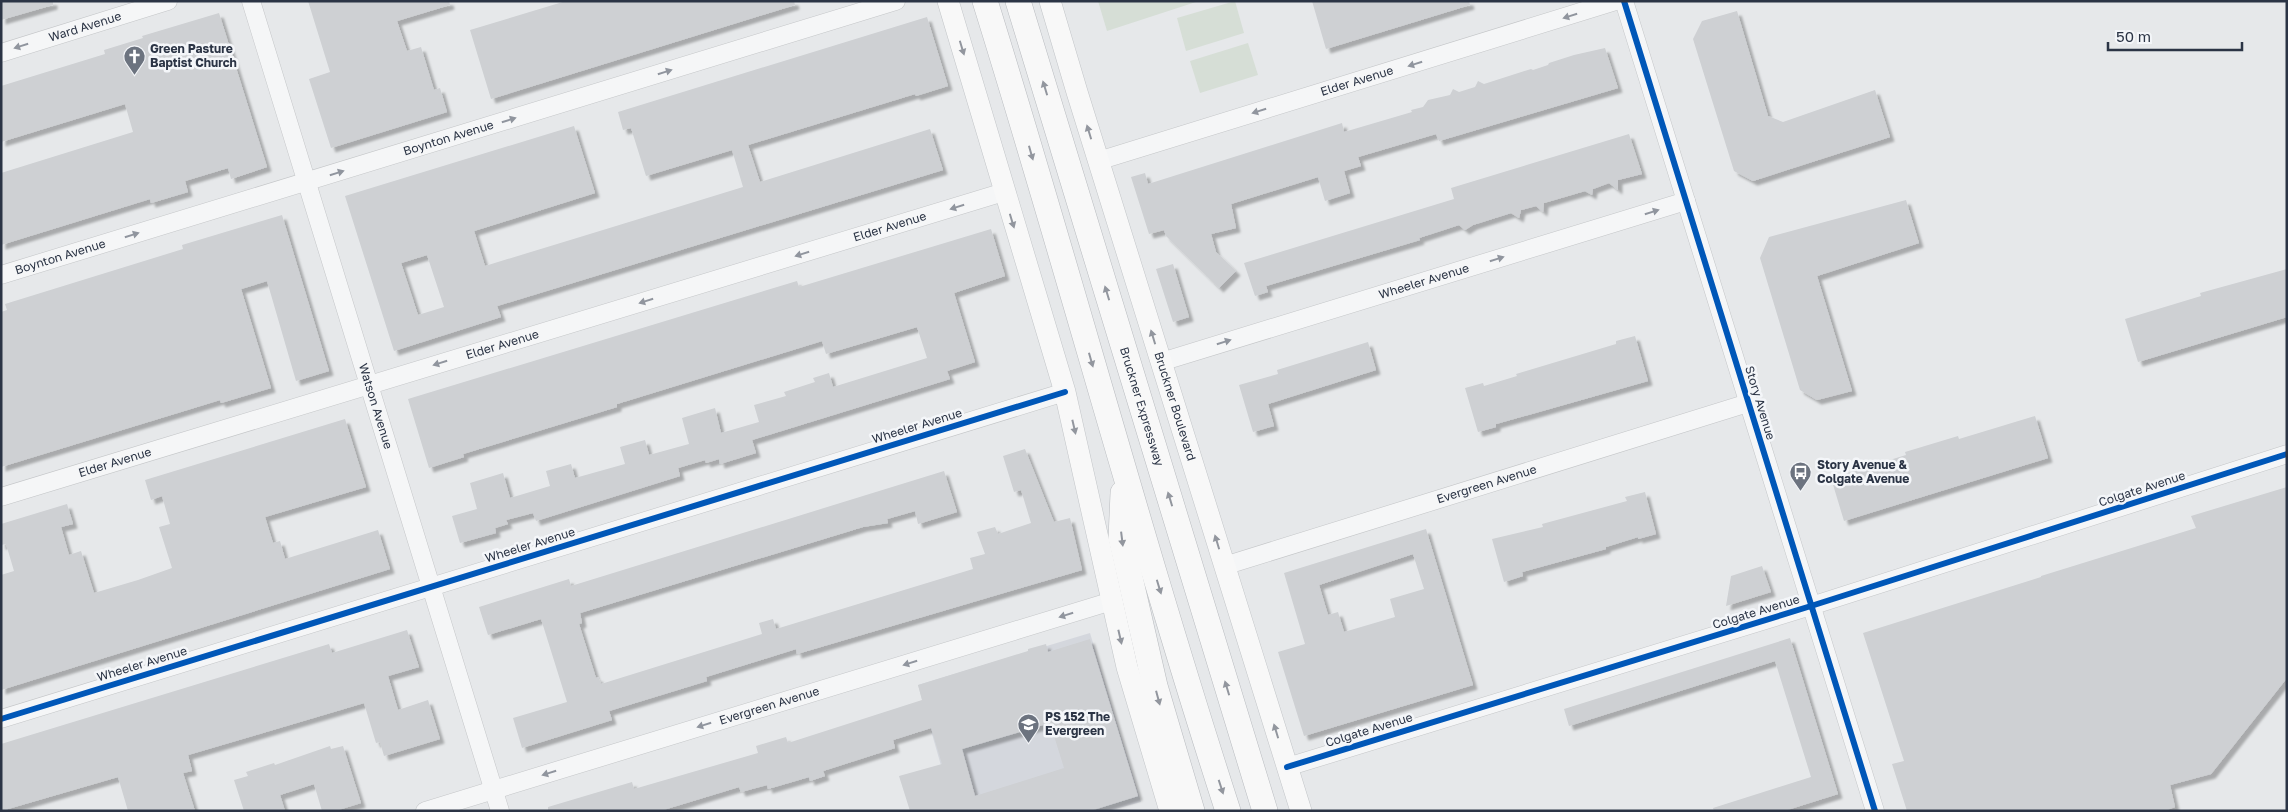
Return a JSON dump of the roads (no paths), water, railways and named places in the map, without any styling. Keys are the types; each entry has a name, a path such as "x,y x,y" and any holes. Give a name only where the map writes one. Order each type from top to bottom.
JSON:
{"highway":[{"path":"985,1 1018,107 1124,473 1228,811"},
{"name":"Bruckner Expressway","path":"1018,1 1265,811"},
{"path":"1124,473 1121,538 1160,705 1192,811"}],"main road":[{"path":"948,1 1065,392 1134,697 1170,811"},
{"name":"Bruckner Boulevard","path":"1050,1 1098,161 1301,811"}],"street":[{"name":"Ward Avenue","path":"1,52 168,1"},
{"name":"Watson Avenue","path":"251,1 500,811"},
{"name":"Boynton Avenue","path":"1,275 896,1"},
{"name":"Elder Avenue","path":"1098,161 1616,1"},
{"name":"Story Avenue","path":"1624,1 1875,811"},
{"name":"Elder Avenue","path":"1,497 1004,192"},
{"name":"Wheeler Avenue","path":"1161,362 1686,201"},
{"name":"Wheeler Avenue","path":"1,719 1065,392"},
{"name":"Evergreen Avenue","path":"1224,566 1748,403"},
{"name":"Colgate Avenue","path":"1287,767 1811,606 2287,454"},
{"name":"Evergreen Avenue","path":"425,811 1112,601"}],"place":[{"name":"Green Pasture Baptist Church","path":"134,75"},
{"name":"Story Avenue & Colgate Avenue","path":"1801,491"},
{"name":"PS 152 The Evergreen","path":"1029,743"}]}
